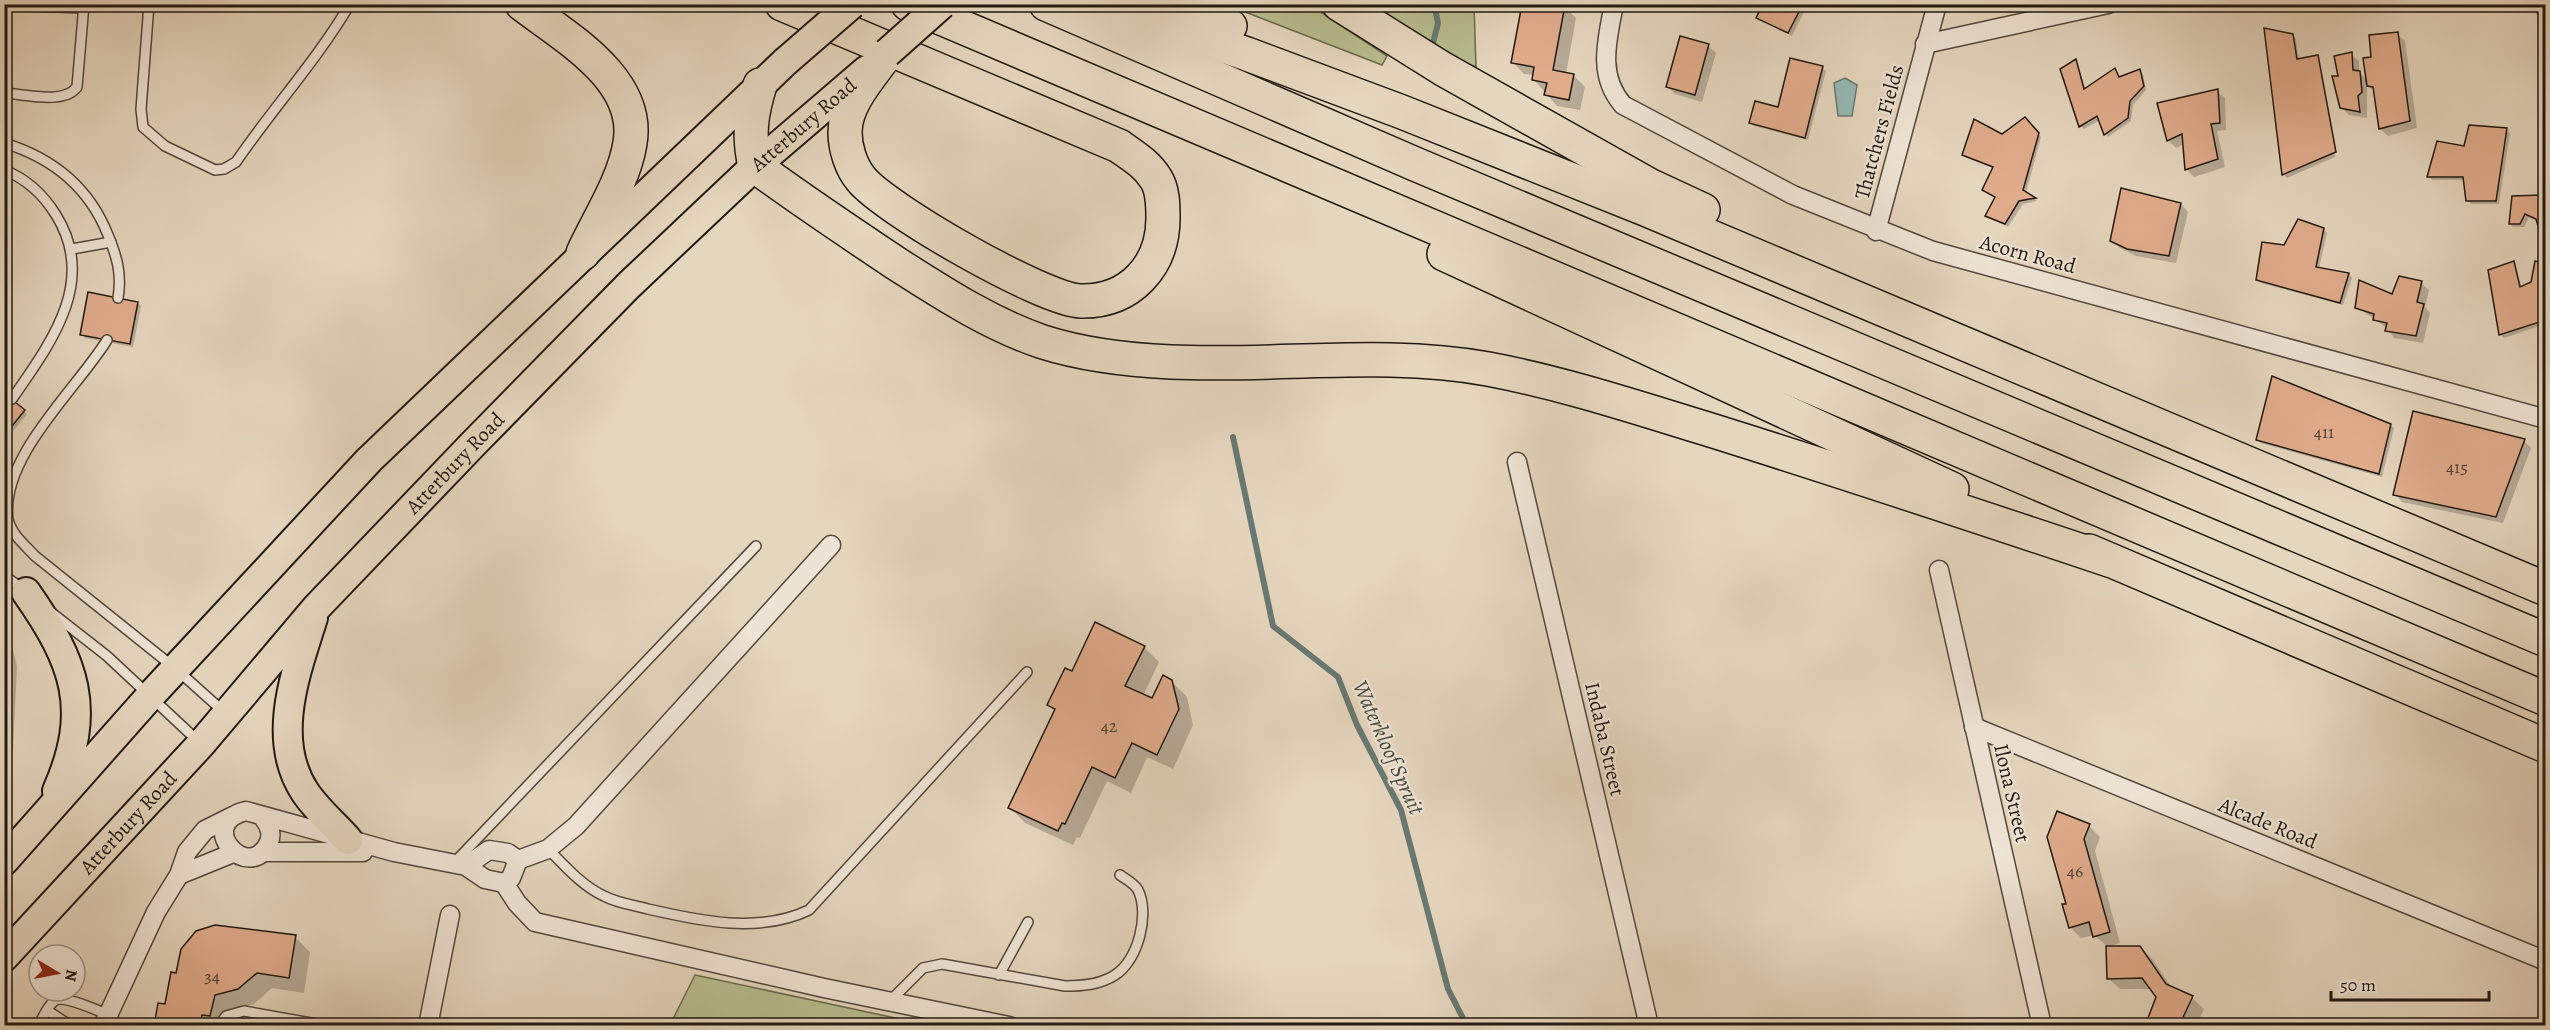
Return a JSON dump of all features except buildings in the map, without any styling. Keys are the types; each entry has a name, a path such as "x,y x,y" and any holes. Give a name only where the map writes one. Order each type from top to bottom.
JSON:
{"highway":[{"path":"522,4 604,69 620,89 629,118 631,142 623,168 583,253"},
{"path":"782,4 1119,146 1144,163 1157,180 1163,201 1161,238 1152,265 1123,293 1099,299 1080,301 1037,289 897,208 862,181 853,169 848,150 843,104 859,93 887,53"},
{"path":"908,4 2546,699"},
{"path":"1046,4 1426,169 2546,640"},
{"path":"1068,4 1192,35 1247,54 1596,189 2546,589"},
{"path":"1172,4 1403,94 1537,156 1596,189"},
{"path":"1339,4 1443,69 1648,185 1858,284 1910,322"},
{"path":"760,85 751,114 749,131 755,166 812,208 939,291 995,324 1045,343 1097,356 1171,362 1437,363 1483,368 1539,379 1606,397 1786,453 2109,560"},
{"path":"1197,127 1402,234 1538,299 2109,560 2546,746"}],"main road":[{"path":"4,861 151,695 369,460 760,85 852,4"},
{"path":"887,53 942,4"},
{"name":"Atterbury Road","path":"4,957 201,744 316,608 628,285 755,166 843,104"},
{"path":"15,584 51,627 64,652 77,703 68,766 50,807"},
{"path":"316,608 295,677 287,721 290,748 304,791 348,840"}],"street":[{"name":"Acorn Road","path":"1614,4 1605,66 1608,81 1623,105 1793,195 1876,231 1956,258 2546,419"},
{"name":"Thatchers Fields","path":"1876,231 1937,4"},
{"name":"Thatchers Fields","path":"1925,44 2108,4"},
{"path":"2542,4 2546,8"},
{"name":"Indaba Street","path":"1517,462 1649,1026"},
{"path":"518,860 548,849 576,826 831,545"},
{"name":"Ilona Street","path":"1939,570 2042,1026"},
{"name":"Alcade Road","path":"1974,727 2546,961"},
{"path":"106,1020 156,912 178,875 187,852 205,830 246,811 394,852 459,866 485,879 504,883 512,878 518,860"},
{"path":"262,816 267,822 270,838 262,852"},
{"path":"231,817 225,826 224,836 233,853"},
{"path":"459,866 489,850 508,853 518,860"},
{"path":"178,875 233,853 251,857 262,852 394,852"},
{"path":"504,883 517,903 535,922 823,995 891,1001 1009,1026"},
{"path":"428,1026 450,915"}],"lane":[{"path":"149,4 142,99 143,127 165,146 215,170 224,169 236,162 295,81 326,45 350,4"},
{"path":"4,5 83,6 77,87 74,92 56,97 4,93"},
{"path":"4,143 27,150 53,164 88,197 111,242 121,278 118,298"},
{"path":"4,170 33,186 46,199 72,249 67,306 58,328 12,399"},
{"path":"72,249 111,242"},
{"path":"107,340 40,427 24,454 13,474 7,497 8,520 15,535 35,556 176,669 226,714"},
{"path":"459,866 756,546"},
{"path":"15,584 151,695 201,744"},
{"path":"548,849 584,884 617,901 699,921 744,923 789,919 809,910 1027,672"},
{"path":"891,1001 918,973 931,966 957,966 1065,986 1085,985 1115,975 1125,966 1134,952 1141,925 1142,904 1134,884 1120,876"},
{"path":"999,975 1028,922"},
{"path":"38,1026 52,1003 61,999 106,1020"},
{"path":"48,1011 71,1026"},
{"path":"219,1026 226,1016 244,1011 328,1026"}],"green space":[{"path":"1227,5 1310,5 1387,56 1382,65"},
{"path":"1361,5 1474,5 1476,67 1426,47"},
{"path":"695,975 928,1025 670,1025"}],"water":[{"path":"1845,78 1857,85 1852,116 1838,116 1834,83"}],"waterway":[{"path":"1433,43 1438,23 1434,4"},
{"name":"Waterkloof Spruit","path":"1233,437 1273,626 1338,677 1357,725 1401,810 1448,989 1467,1026"}]}
